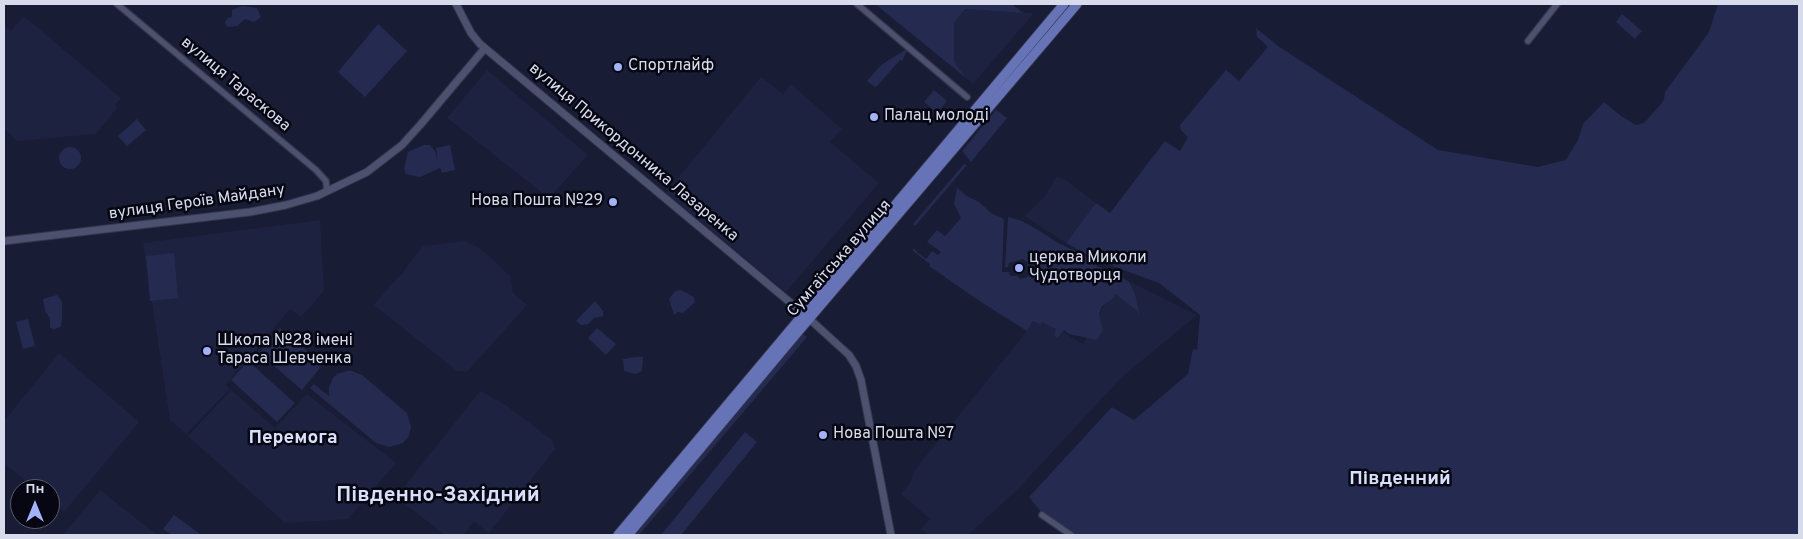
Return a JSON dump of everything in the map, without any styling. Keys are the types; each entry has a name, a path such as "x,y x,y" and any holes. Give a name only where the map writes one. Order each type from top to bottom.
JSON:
{"main road":[{"name":"Сумгаїтська вулиця","path":"628,535 1064,4"},
{"name":"Сумгаїтська вулиця","path":"618,535 1077,4"}],"street":[{"name":"вулиця Тараскова","path":"117,4 318,171 326,181 327,191"},
{"name":"вулиця Прикордонника Лазаренка","path":"456,4 471,33 485,48 807,316 851,357 858,370 891,535"},
{"path":"857,4 967,97"},
{"path":"1528,41 1557,4"},
{"name":"вулиця Героїв Майдану","path":"4,241 265,210 306,200 366,172 402,145 485,48"},
{"path":"1042,515 1071,535"}],"shaded area":[{"path":"875,4 1012,4 1023,13 965,9 954,23 954,61 966,78"},
{"path":"1718,4 1799,4 1799,535 1071,535 1042,513 1029,497 1112,407 1134,420 1188,374 1193,349 1197,350 1200,315 1159,283 1099,261 1066,243 1096,203 1110,213 1165,141 1180,151 1188,137 1181,130 1180,125 1226,70 1239,81 1268,47 1257,37 1256,28 1278,46 1438,150 1538,167 1566,160 1578,140 1583,124 1604,102 1636,125 1644,123 1661,104 1665,92 1709,32"},
{"path":"242,6 257,8 261,17 254,22 245,19 237,26 227,27 225,22 228,18 232,17 232,10"},
{"path":"965,9 1034,13 973,84 966,78 954,61 954,23"},
{"path":"1622,14 1642,31 1635,39 1616,22"},
{"path":"24,16 121,98 115,105 117,108 96,134 17,141 4,129 4,25 11,31"},
{"path":"378,24 407,51 365,97 338,72"},
{"path":"905,50 907,51 902,61 900,60 877,86 875,87 867,81 881,65"},
{"path":"487,70 588,155 549,198 447,118"},
{"path":"761,77 783,94 791,84 842,129 830,142 879,183 786,292 666,193"},
{"path":"934,90 947,101 937,113 924,102"},
{"path":"996,110 1007,118 971,162 962,151"},
{"path":"137,119 146,130 127,146 118,136"},
{"path":"424,145 430,145 435,151 438,161 436,148 450,145 455,170 442,173 440,168 420,177 406,174 404,169 408,152"},
{"path":"70,147 80,154 81,158 74,168 70,169 60,162 59,158 66,148"},
{"path":"964,164 967,165 915,226 913,224"},
{"path":"1057,177 1066,180 1096,203 1066,243 1024,216 1044,197"},
{"path":"957,188 968,197 979,202 991,213 1004,219 1002,272 1009,272 1010,276 1017,276 1020,279 1028,277 1030,270 1028,263 1023,259 1009,263 1008,267 1005,267 1008,217 1022,221 1058,243 1084,255 1100,268 1111,270 1129,282 1135,294 1139,313 1138,315 1138,312 1116,294 1102,306 1099,314 1103,330 1097,340 1069,334 1064,330 1057,338 1054,335 1056,329 1042,322 1041,325 1033,321 1027,331 929,266 930,264 913,251 913,248 926,259 932,251 938,255 941,252 927,242 937,230 945,236 961,218 954,204"},
{"name":"Школа №28 імені Тараса Шевченка","path":"320,220 324,291 301,317 290,309 226,384 230,389 186,434 170,420 143,243"},
{"path":"465,241 480,248 510,276 513,293 527,305 467,372 457,371 374,305 397,278 403,274 423,246"},
{"path":"174,253 178,298 150,301 146,256"},
{"path":"1120,277 1197,315 1122,377 1018,489 968,535 929,535 921,529 930,519 901,494 911,481 914,471 1027,331 1036,317 1083,344"},
{"path":"681,290 694,297 695,302 683,313 678,312 674,315 669,299 675,291"},
{"path":"57,295 62,302 62,318 61,326 54,330 50,327 50,318 45,311 43,299"},
{"path":"595,301 603,311 603,316 594,318 588,324 581,325 576,321"},
{"path":"28,319 35,346 23,349 16,322"},
{"path":"280,328 323,364 302,390 259,353"},
{"path":"597,328 616,344 606,355 588,338"},
{"path":"802,333 807,337 639,535 631,535"},
{"path":"59,353 139,422 64,512 60,509 60,479 24,479 4,463 4,421"},
{"path":"643,357 642,371 636,374 624,371 623,359"},
{"path":"248,361 295,403 277,422 231,380"},
{"path":"347,371 362,375 407,413 411,427 409,436 403,443 389,447 376,443 310,388 314,384 329,396 329,387 333,378 337,374"},
{"path":"231,390 275,428 307,394 396,463 348,519 285,523 188,436"},
{"path":"480,391 506,405 552,440 555,449 489,533 474,522 463,535 445,535 396,497"},
{"path":"745,432 757,442 681,535 661,535"},
{"path":"100,490 157,535 63,535"},
{"path":"174,515 200,535 172,535 163,529"}],"place":[{"name":"Спортлайф","path":"618,67"},
{"name":"Палац молоді","path":"874,117"},
{"name":"Нова Пошта №29","path":"613,202"},
{"name":"церква Миколи Чудотворця","path":"1019,268"},
{"name":"Школа №28 імені Тараса Шевченка","path":"207,351"},
{"name":"Нова Пошта №7","path":"823,435"}],"district":[{"name":"Перемога","path":"293,439"},
{"name":"Південний","path":"1400,480"},
{"name":"Південно-Західний","path":"438,497"}]}
